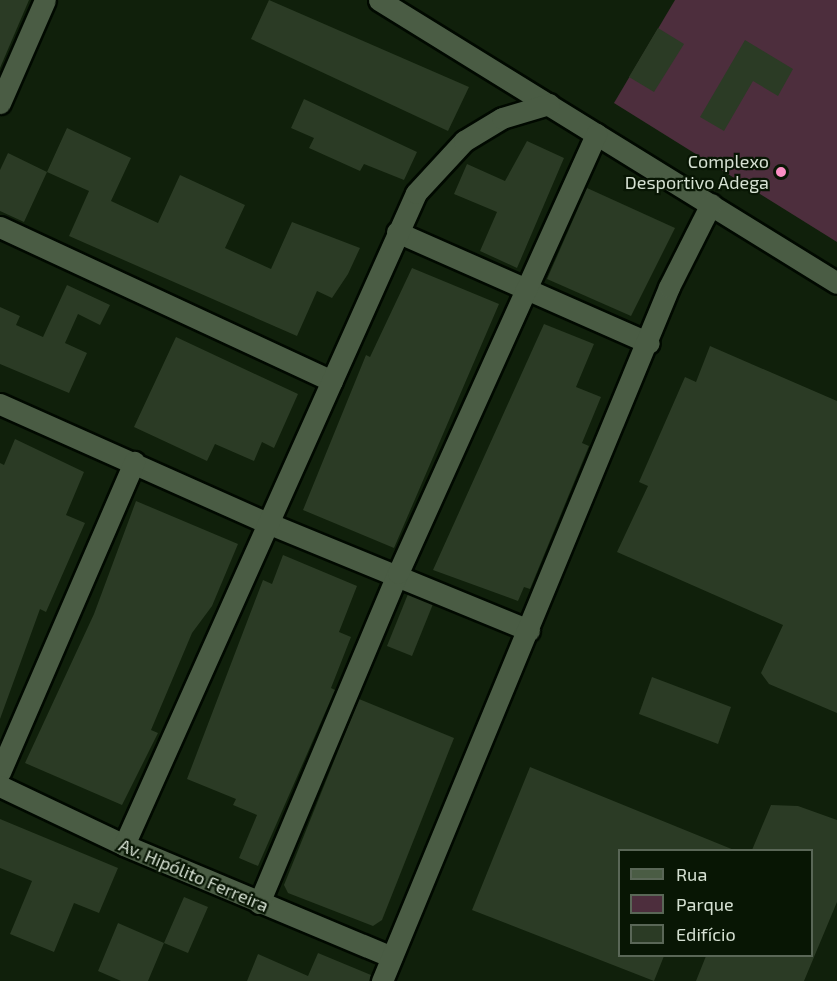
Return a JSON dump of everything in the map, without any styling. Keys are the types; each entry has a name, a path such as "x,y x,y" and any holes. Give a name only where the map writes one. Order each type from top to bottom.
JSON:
{"street":[{"path":"0,103 45,0"},
{"path":"379,0 837,283"},
{"path":"124,845 270,524 397,232 428,175 464,141 502,118 549,104"},
{"path":"259,903 398,573 596,134"},
{"path":"382,981 649,343 669,287 711,204"},
{"path":"0,227 332,381"},
{"path":"397,232 649,343"},
{"path":"1,406 134,462 270,524 398,573 529,630"},
{"path":"0,772 134,462"},
{"name":"Av. Hipólito Ferreira","path":"0,786 124,845 392,957"}],"green space":[{"name":"Complexo Desportivo Adega","path":"675,0 837,0 837,242 614,103"}],"building":[{"path":"0,0 29,0 0,68"},
{"path":"269,0 469,87 448,131 251,39"},
{"path":"658,28 684,44 654,92 629,77"},
{"path":"745,40 793,69 778,96 753,81 724,131 700,117"},
{"path":"304,99 417,152 404,180 364,164 360,171 309,148 314,138 291,128"},
{"path":"67,128 131,158 111,201 158,223 180,175 245,205 225,248 271,269 292,222 360,248 348,274 332,298 317,291 297,336 69,236 89,191 47,172"},
{"path":"527,141 564,158 517,268 480,251 497,212 454,194 467,164 505,181"},
{"path":"8,153 47,172 24,222 0,211 0,170"},
{"path":"587,188 675,228 631,316 547,279"},
{"path":"412,268 499,304 394,548 303,510 366,355 370,357"},
{"path":"67,285 110,305 100,325 78,314 65,343 87,353 69,393 0,364 0,307 20,316 16,325 43,337"},
{"path":"544,324 594,344 576,387 601,397 582,443 589,446 530,589 524,587 518,601 433,570"},
{"path":"176,337 298,394 274,448 262,442 254,461 215,444 207,461 134,427"},
{"path":"710,346 837,401 837,713 769,684 761,673 783,625 617,552 648,486 639,482 685,377 696,382"},
{"path":"15,439 84,472 66,515 85,523 46,612 40,609 0,719 0,463 4,465"},
{"path":"136,501 238,544 212,606 192,633 151,730 158,733 122,805 25,763 94,614"},
{"path":"283,555 357,586 339,632 351,637 331,688 335,690 258,866 239,858 257,815 233,805 236,799 187,779 263,580 272,584"},
{"path":"408,594 433,604 412,656 387,646"},
{"path":"652,677 731,707 718,744 639,714"},
{"path":"359,699 454,738 382,920 373,926 288,893 284,885"},
{"path":"530,767 732,849 618,849 618,957 664,957 654,981 472,910"},
{"path":"771,805 798,806 837,820 837,902 804,981 696,981 706,957 813,957 813,849 752,849"},
{"path":"0,819 118,868 99,913 74,903 54,952 10,934 32,881 0,868"},
{"path":"184,897 208,907 188,953 164,943"},
{"path":"118,923 164,943 148,981 121,981 98,971"},
{"path":"318,953 371,975 369,981 247,981 258,954 308,976"}],"place":[{"name":"Complexo Desportivo Adega","path":"781,172"}]}
